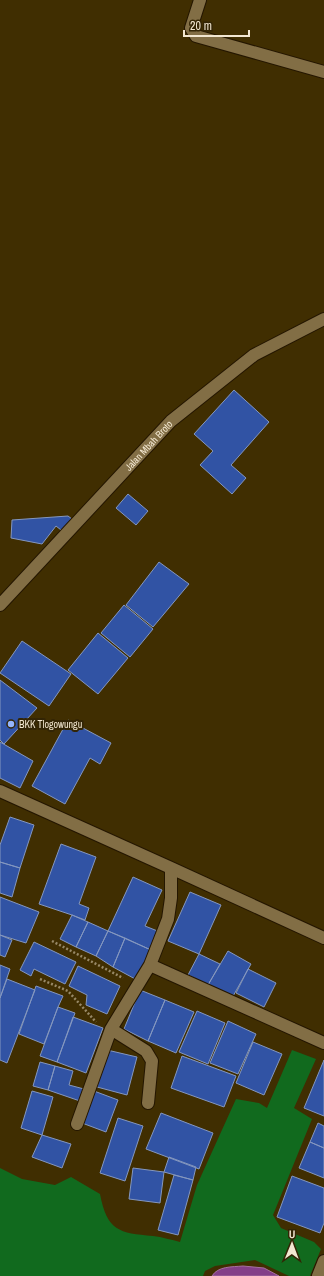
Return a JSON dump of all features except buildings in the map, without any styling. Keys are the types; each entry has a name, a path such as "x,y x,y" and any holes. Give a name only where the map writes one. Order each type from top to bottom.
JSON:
{"street":[{"path":"200,0 191,28 196,36 324,72"},
{"name":"Jalan Mbah Broto","path":"0,606 171,422 254,356 324,319"},
{"path":"0,791 324,938"},
{"path":"77,1124 112,1029 150,965 168,919 171,898 171,868"},
{"path":"150,965 324,1043"},
{"path":"112,1029 146,1051 152,1061 148,1103"},
{"path":"318,1276 324,1261"}],"path":[{"path":"52,941 138,985"},
{"path":"40,979 68,991 96,1022 112,1029"}],"green space":[{"path":"292,1050 316,1059 294,1108 312,1119 273,1215 281,1228 314,1242 321,1249 310,1276 289,1276 255,1260 215,1266 205,1271 203,1276 0,1276 0,1168 22,1179 55,1185 71,1177 100,1194 106,1216 116,1228 131,1233 160,1237 180,1242 197,1185 236,1099 259,1103 267,1108"}],"shaded area":[{"path":"243,1266 264,1268 279,1276 212,1276 218,1270"}],"place":[{"name":"BKK Tlogowungu","path":"11,724"}]}
